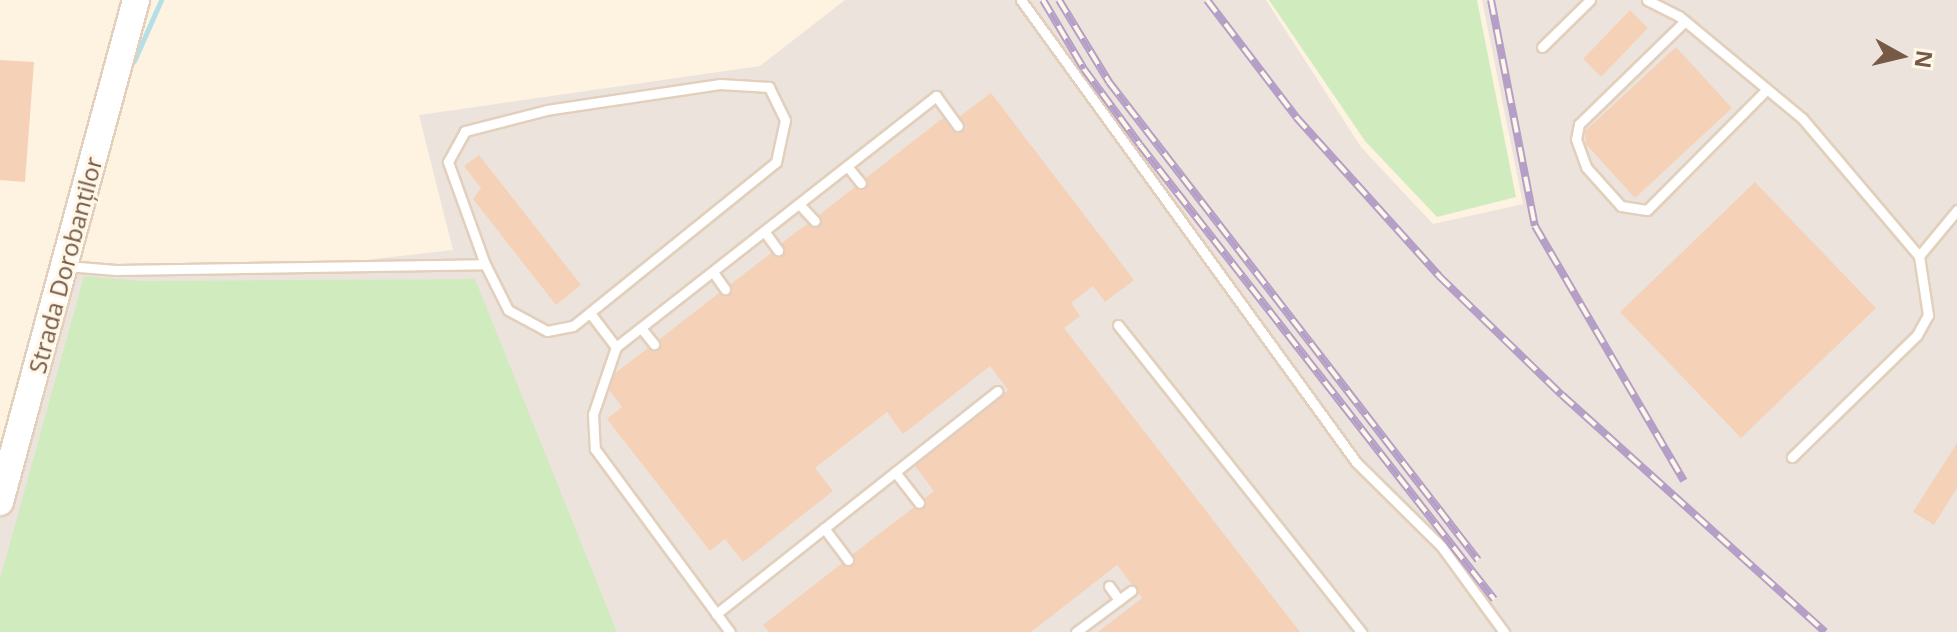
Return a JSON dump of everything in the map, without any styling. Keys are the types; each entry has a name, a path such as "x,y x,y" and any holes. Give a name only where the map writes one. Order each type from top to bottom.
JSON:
{"main road":[{"name":"Strada Dorobanților","path":"0,502 67,266 128,26 139,0"}],"lane":[{"path":"1542,47 1590,0"},
{"path":"1647,0 1685,21 1802,118 1919,256 1928,315 1917,335 1792,457"},
{"path":"1021,1 1356,462 1441,546 1504,632"},
{"path":"1685,21 1579,124 1576,139 1586,167 1621,206 1647,210 1767,89"},
{"path":"720,84 769,87 785,120 776,162 573,326 547,331 508,310 485,264 448,162 465,131 547,110 720,84"},
{"path":"730,632 595,449 593,414 616,347 936,96 958,126"},
{"path":"847,166 861,183"},
{"path":"799,204 815,221"},
{"path":"1919,256 1957,210"},
{"path":"764,231 778,250"},
{"path":"67,266 116,270 485,264"},
{"path":"713,272 725,289"},
{"path":"590,313 616,347"},
{"path":"1118,325 1361,632"},
{"path":"641,328 654,344"},
{"path":"716,614 997,391"},
{"path":"895,472 919,503"},
{"path":"824,528 848,560"},
{"path":"1109,586 1119,600"},
{"path":"1076,632 1131,591"}],"shaded area":[{"path":"845,0 1266,0 1361,147 1433,224 1523,204 1482,0 1957,0 1957,632 0,632 0,502 67,266 286,269 453,250 419,115 760,66"}],"green space":[{"path":"1269,0 1477,0 1516,197 1437,217 1365,141"},
{"path":"84,276 141,281 475,279 617,632 0,632 0,579"}],"building":[{"path":"1630,10 1648,28 1601,77 1583,59"},
{"path":"1676,47 1732,108 1635,198 1586,144 1585,131"},
{"path":"0,60 34,62 25,182 0,180"},
{"path":"991,93 1134,280 1105,302 1093,286 1071,303 1080,316 1064,328 1300,632 1098,632 1142,598 1117,565 1031,632 769,632 763,625 841,564 853,565 853,554 913,508 924,508 925,498 934,491 915,466 1008,390 990,366 903,434 887,412 815,468 833,491 743,562 725,539 710,551 607,419 622,407 609,390 614,374 648,348 658,350 660,339 719,293 730,295 731,284 771,253 783,256 782,243 807,224 820,227 819,215 855,187 865,189 866,178 943,118 954,132 963,132 960,116"},
{"path":"479,155 581,285 556,305 473,199 481,188 464,166"},
{"path":"1755,182 1876,308 1741,438 1620,312"},
{"path":"1957,443 1957,488 1934,525 1913,512"}],"waterway":[{"path":"134,61 161,0"}],"railway":[{"path":"1043,0 1084,69 1140,145 1494,599"},
{"path":"1059,0 1109,82 1478,560"},
{"path":"1207,0 1296,117 1439,276 1562,395 1825,632"},
{"path":"1491,0 1535,226 1684,481"}]}
